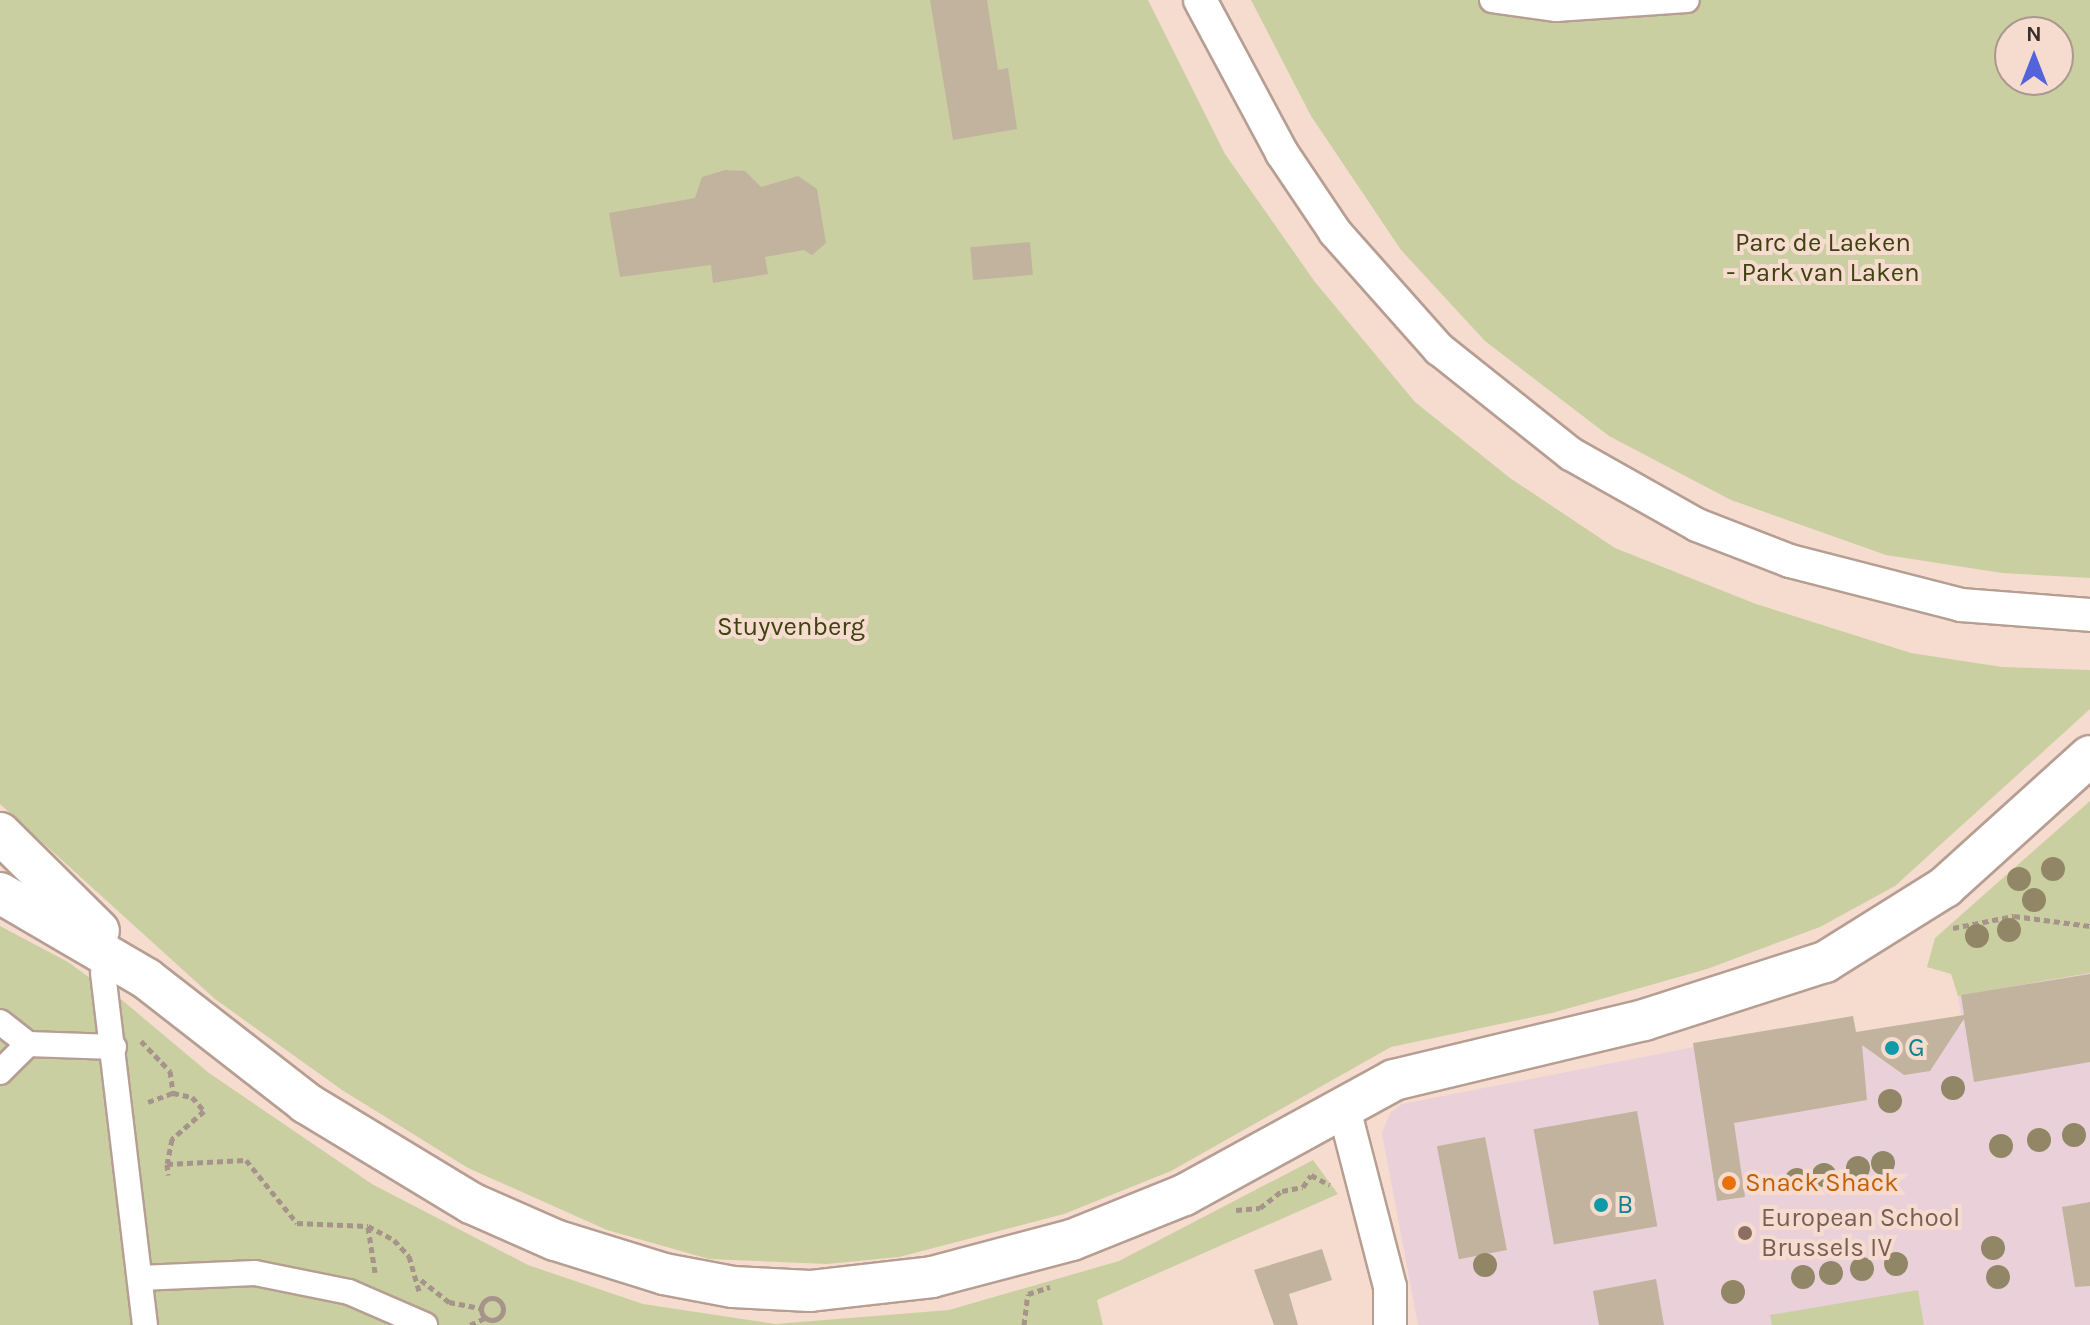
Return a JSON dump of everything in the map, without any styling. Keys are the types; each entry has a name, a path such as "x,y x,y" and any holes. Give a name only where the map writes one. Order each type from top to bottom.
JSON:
{"street":[{"path":"1200,0 1282,153 1335,232 1439,349 1571,454 1643,499 1790,561 1961,605 2090,615"},
{"path":"1492,0 1556,9 1687,0"},
{"path":"0,833 147,979 306,1103 462,1198 609,1259 733,1287 870,1286 1026,1255 1184,1195 1343,1105 1408,1075 1644,1020 1825,962 1945,887 2090,756"},
{"path":"0,893 147,979"},
{"path":"103,973 145,1325"},
{"path":"0,1022 28,1044 114,1047"},
{"path":"0,1072 28,1044"},
{"path":"1343,1105 1390,1287 1390,1325"},
{"path":"140,1278 255,1273 374,1303 421,1323"}],"path":[{"path":"1946,929 2014,916 2090,926"},
{"path":"110,1017 132,1027 170,1071 173,1093"},
{"path":"148,1102 173,1093 200,1103 204,1115 172,1139 168,1175"},
{"path":"167,1164 246,1160 297,1223 368,1226 394,1240 420,1279 449,1302 481,1308"},
{"path":"1282,1191 1303,1187 1311,1175 1324,1181"},
{"path":"368,1226 374,1303"},
{"path":"420,1279 421,1323"},
{"path":"470,1325 485,1318 498,1322 503,1310 498,1299 487,1298 481,1308"},
{"path":"481,1308 485,1318"}],"shaded area":[{"name":"European School Brussels IV","path":"2090,973 2090,1325 1418,1325 1382,1133 1390,1113 1402,1104 1853,1016 1858,1044 1880,1028 1938,1019 1940,1029 1963,1026 1958,996"}],"green space":[{"name":"Stuyvenberg","path":"0,0 1148,0 1225,154 1315,282 1415,402 1510,478 1615,548 1756,604 1911,653 2002,667 2090,670 2090,709 1895,886 1820,927 1707,969 1552,1013 1391,1047 1171,1171 1064,1214 899,1257 827,1264 709,1259 607,1230 468,1168 342,1090 215,999 0,804"},
{"name":"Parc de Laeken - Park van Laken","path":"1251,0 2090,0 2090,578 2002,573 1886,555 1731,500 1609,436 1485,341 1401,250 1311,116"},
{"path":"2090,801 2090,973 1958,996 1951,974 1927,967 1935,938"},
{"path":"0,926 68,962 90,978 98,1002 122,1000 209,1073 372,1184 528,1265 643,1304 775,1324 949,1310 1119,1261 1313,1160 1338,1194 1097,1300 1103,1325 0,1325"},
{"path":"1918,1290 1924,1325 1772,1325 1770,1315"}],"building":[{"path":"930,0 987,0 998,70 1008,68 1017,129 953,140"},
{"path":"725,170 745,171 761,187 798,176 817,189 826,243 812,255 804,250 765,257 768,274 713,283 711,265 620,277 609,213 695,198 702,177"},
{"path":"1030,242 1033,275 973,280 970,247"},
{"name":"G","path":"2090,974 2090,1062 1974,1082 1964,1019 1930,1071 1904,1075 1862,1045 1867,1100 1734,1123 1745,1197 1717,1201 1693,1043 1853,1016 1856,1032 1964,1015 1961,995"},
{"path":"1637,1111 1657,1226 1554,1244 1534,1129"},
{"path":"1485,1137 1507,1250 1459,1259 1437,1146"},
{"path":"2090,1202 2090,1286 2075,1287 2062,1207"},
{"path":"1322,1249 1332,1280 1289,1294 1298,1325 1274,1325 1254,1270"},
{"path":"1656,1279 1664,1325 1599,1325 1593,1291"}],"place":[{"name":"G","path":"1892,1048"},
{"name":"Snack Shack","path":"1729,1183"},
{"name":"B","path":"1601,1205"},
{"name":"European School Brussels IV","path":"1745,1233"}]}
